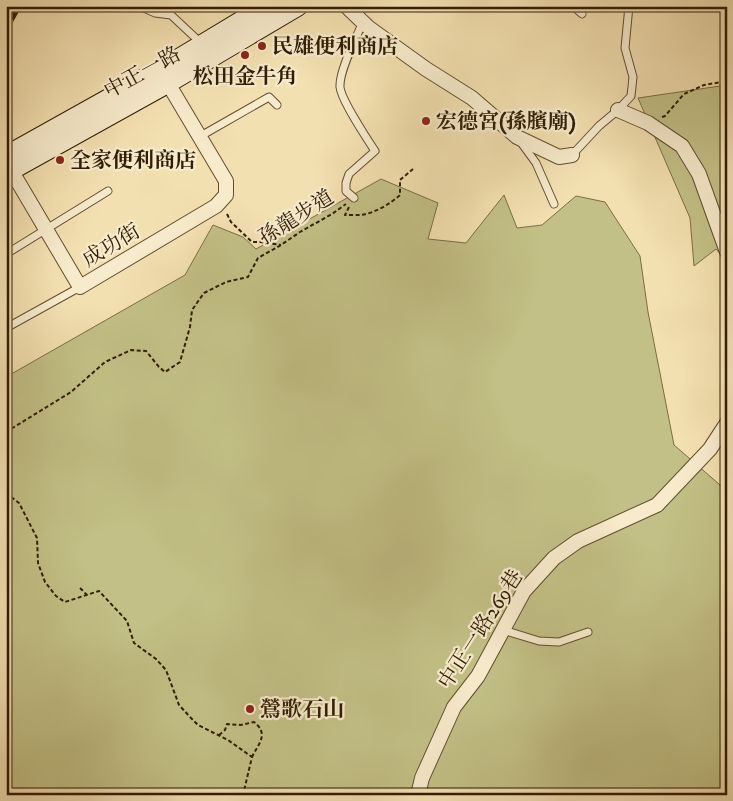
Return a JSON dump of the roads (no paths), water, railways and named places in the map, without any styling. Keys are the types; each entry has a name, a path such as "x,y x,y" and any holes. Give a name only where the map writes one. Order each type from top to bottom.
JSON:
{"main road":[{"name":"中正一路","path":"164,77 203,44 264,11 298,6"},
{"name":"中正一路","path":"8,166 164,77 264,11"}],"street":[{"path":"346,6 369,28 426,69 472,98 517,137 559,157 572,155"},
{"path":"164,77 199,136"},
{"path":"618,110 648,123 682,146 699,174 727,252"},
{"name":"成功街","path":"8,166 80,287 216,206 224,198 226,181 199,136"},
{"name":"中正一路269巷","path":"418,795 422,778 454,707 478,676 524,591 554,558 578,542 657,505 710,449 727,423"}],"lane":[{"path":"139,6 155,13 171,15 203,44"},
{"path":"573,6 582,14"},
{"path":"572,155 631,96 633,77 625,48 629,6"},
{"path":"354,198 346,190 349,174 374,151 340,89 342,74 363,22"},
{"path":"199,136 269,96 277,105"},
{"path":"517,137 536,163 554,204"},
{"path":"6,254 108,191"},
{"path":"6,328 80,287"},
{"path":"502,630 539,641 559,642 588,632"}],"railway":[{"path":"6,12 10,6"},
{"path":"6,29 19,6"}],"place":[{"name":"民雄便利商店","path":"262,46"},
{"name":"松田金牛角","path":"245,55"},
{"name":"宏德宮(孫臏廟)","path":"426,121"},
{"name":"全家便利商店","path":"60,160"},
{"name":"鶯歌石山","path":"250,709"}]}
